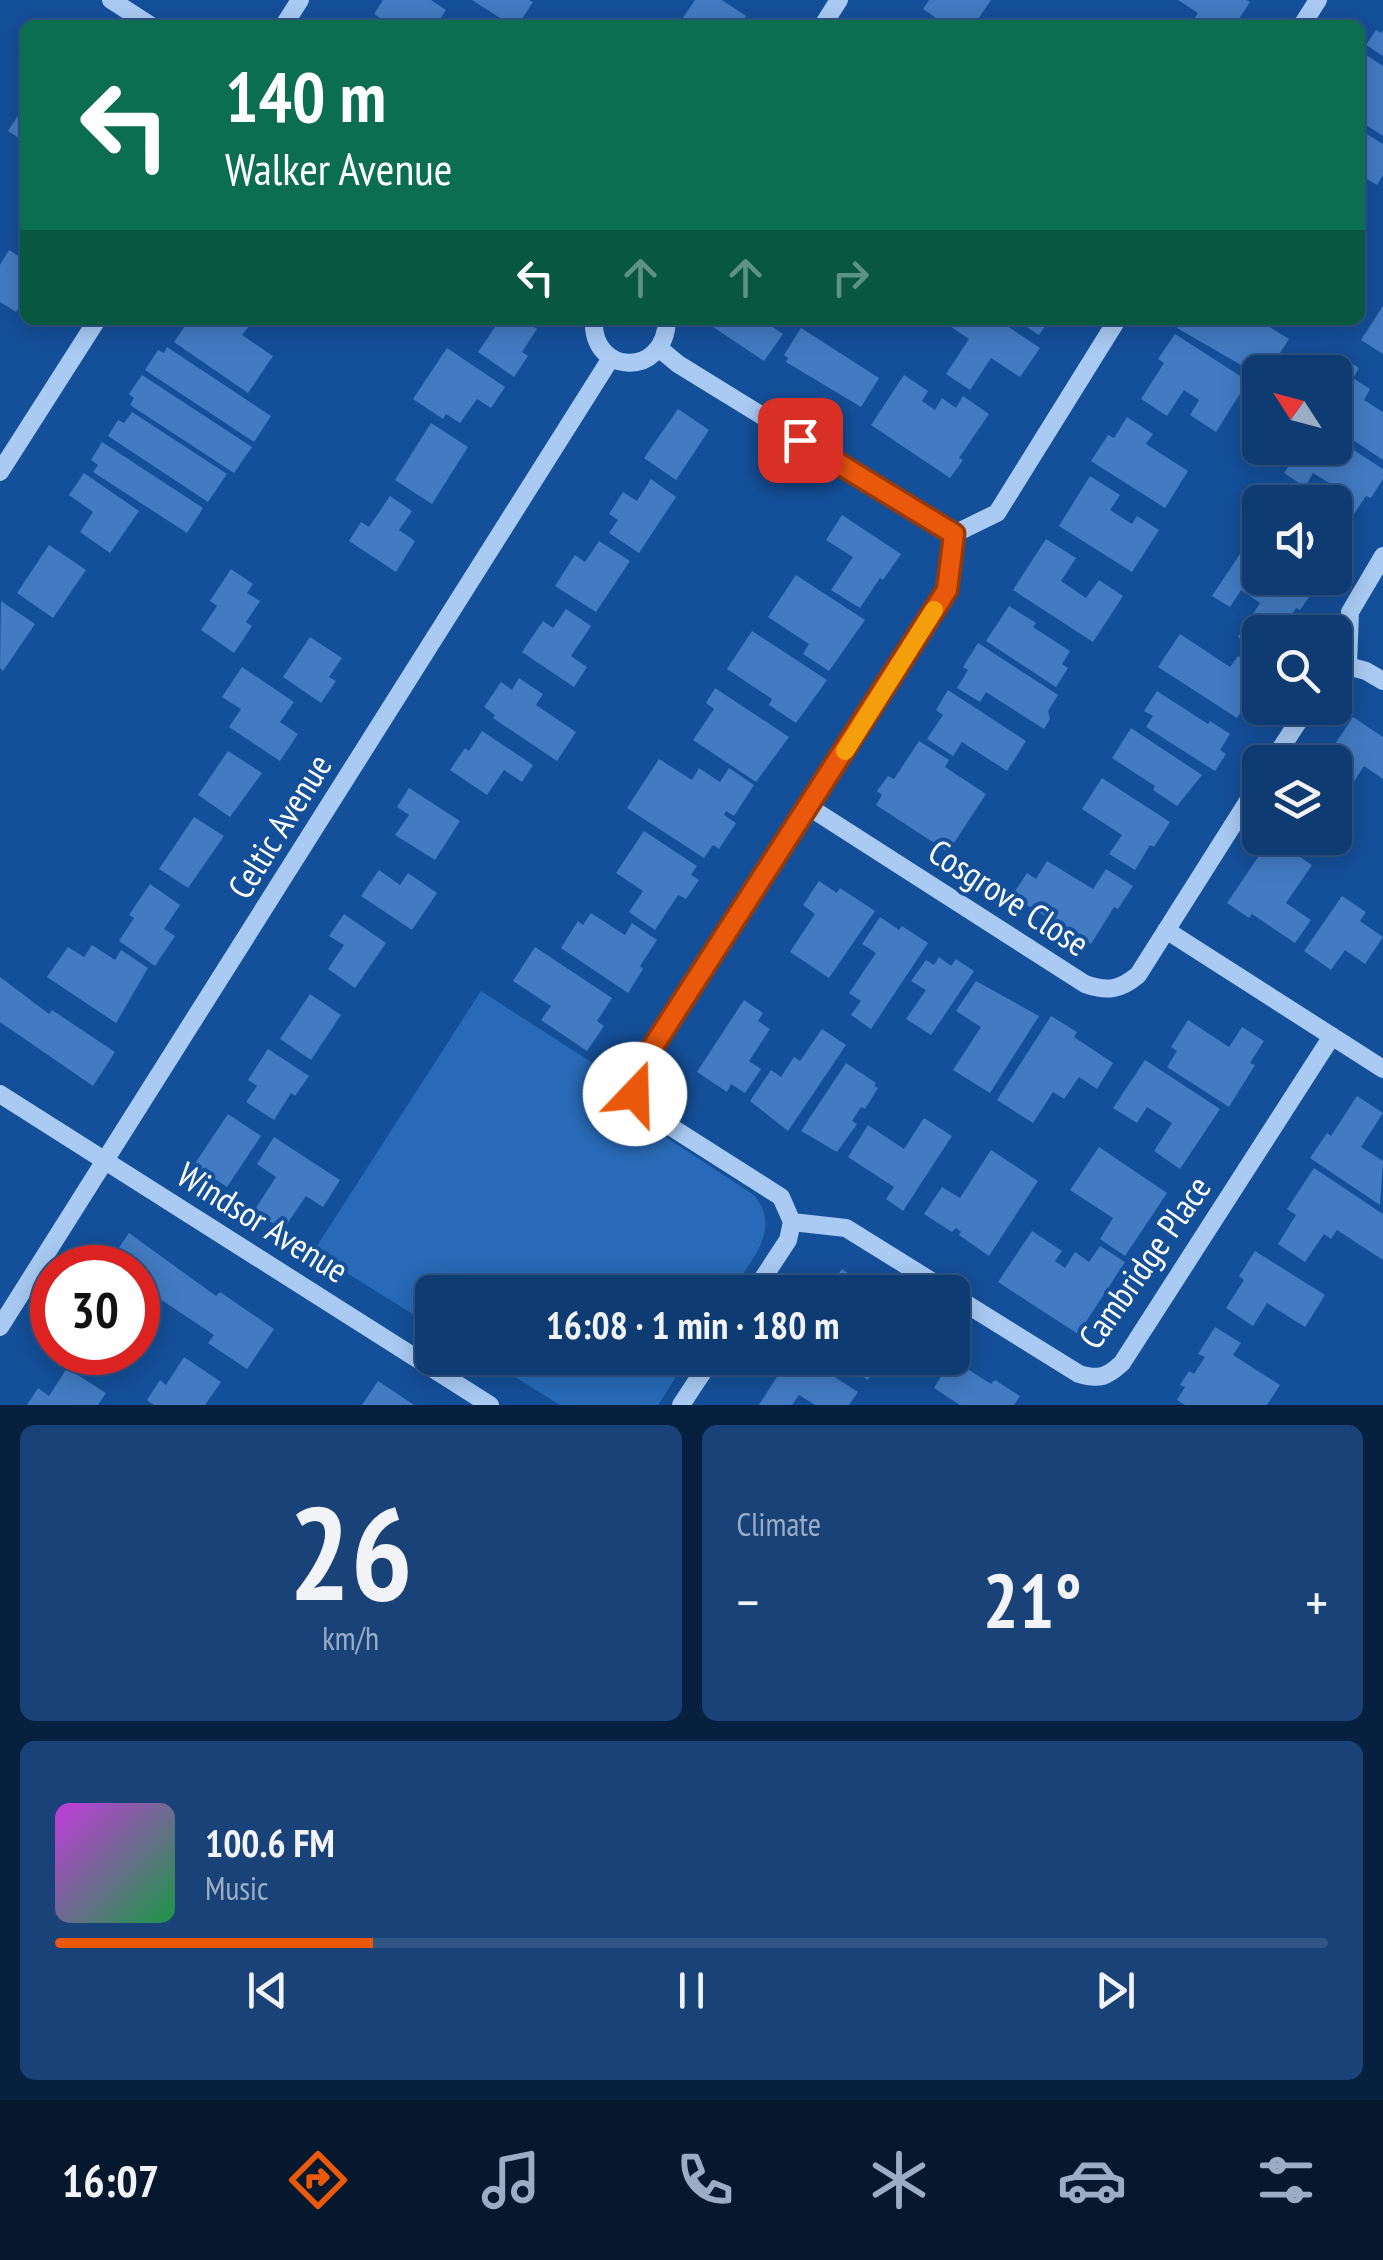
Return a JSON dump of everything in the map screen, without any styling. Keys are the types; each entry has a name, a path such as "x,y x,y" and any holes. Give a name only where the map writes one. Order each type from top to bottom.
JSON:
{"street":[{"path":"111,0 142,20"},
{"path":"0,472 94,325"},
{"path":"594,325 600,348 611,358 628,363 641,362 660,349 667,325"},
{"path":"954,534 997,513 1115,325"},
{"path":"660,349 678,364 954,534"},
{"name":"Celtic Avenue","path":"0,1326 611,358"},
{"path":"765,1275 788,1240 792,1222 781,1197 646,1110 635,1094 638,1070 947,590 954,534"},
{"path":"1350,615 1383,556"},
{"path":"1352,670 1366,671 1383,682"},
{"name":"Cosgrove Close","path":"809,807 1085,984 1103,990 1124,987 1138,975 1242,810"},
{"path":"1166,930 1383,1069"},
{"name":"Cambridge Place","path":"970,1306 1079,1374 1094,1379 1109,1375 1122,1363 1332,1036"},
{"name":"Windsor Avenue","path":"0,1094 490,1405"},
{"name":"Cambridge Place","path":"792,1222 846,1228 921,1275"},
{"path":"681,1405 701,1375"}],"shaded area":[{"path":"481,991 619,1080 621,1097 629,1113 754,1195 765,1220 760,1245 742,1275 415,1275 415,1315 313,1252"},
{"path":"511,1375 677,1375 658,1405 560,1405"}],"building":[{"path":"383,0 431,0 446,10 439,20 383,20 374,14"},
{"path":"472,0 533,2 521,20 503,20"},
{"path":"695,0 722,0 746,16 743,20 681,20"},
{"path":"929,0 991,0 977,20 939,20 923,9"},
{"path":"1178,0 1250,2 1238,20 1193,20 1198,13"},
{"path":"1376,30 1383,30 1383,56 1366,45"},
{"path":"1365,54 1383,66 1383,136 1365,124"},
{"path":"20,113 20,139 8,131"},
{"path":"1365,133 1383,144 1383,175 1377,185 1365,178"},
{"path":"9,250 20,257 20,306 16,312 0,302 0,265"},
{"path":"1383,306 1383,354 1361,340"},
{"path":"186,325 248,325 242,335 273,356 248,393 174,342"},
{"path":"497,325 531,325 537,329 522,352 528,356 514,377 478,352"},
{"path":"770,325 783,334 764,361 713,327"},
{"path":"948,325 1006,325 1040,348 1020,377 991,358 970,390 946,374 969,339"},
{"path":"1024,325 1046,325 1039,335"},
{"path":"1266,325 1289,339 1279,355 1242,355 1242,366 1177,328"},
{"path":"801,328 879,378 861,407 786,362 788,358 784,355"},
{"path":"1175,334 1242,377 1242,391 1216,432 1190,415 1199,400 1184,390 1167,416 1141,399 1164,363 1158,359"},
{"path":"167,347 271,416 254,442 145,370 158,350 164,353"},
{"path":"447,348 505,387 491,408 477,399 460,423 446,414 443,419 413,399"},
{"path":"1352,363 1359,368 1353,378 1370,389 1364,400 1383,412 1383,460 1352,439"},
{"path":"142,375 252,447 234,473 130,405 134,398 129,394"},
{"path":"904,375 928,391 922,401 935,410 942,398 956,408 963,396 989,414 950,478 871,425"},
{"path":"678,409 709,430 676,480 644,458"},
{"path":"132,412 227,474 208,502 108,436 118,420 124,423"},
{"path":"1127,417 1153,434 1146,444 1188,471 1165,508 1091,461 1108,435 1114,438"},
{"path":"431,423 468,447 432,504 395,480"},
{"path":"102,442 203,508 187,533 93,472 98,465 91,460"},
{"path":"1352,449 1383,469 1383,479 1352,517 1352,485 1332,485 1313,473 1306,485 1302,485 1284,473 1289,465 1352,465"},
{"path":"84,473 139,511 110,553 80,532 93,512 69,495"},
{"path":"1090,476 1120,495 1110,510 1132,524 1137,516 1159,530 1132,572 1059,526"},
{"path":"651,479 676,497 639,553 609,533 618,520 609,514 623,492 637,501"},
{"path":"390,496 412,511 399,530 415,541 396,572 349,541 361,522 369,527"},
{"path":"842,515 901,554 860,608 831,590 853,557 826,540"},
{"path":"1046,539 1076,558 1061,581 1086,598 1099,580 1123,596 1093,642 1013,590"},
{"path":"599,541 630,561 596,612 555,586 575,555 585,562"},
{"path":"49,545 86,570 53,618 17,593"},
{"path":"1242,551 1242,591 1230,607 1212,596"},
{"path":"231,569 253,584 247,593 260,601 246,622 252,626 234,653 201,630 217,606 210,601"},
{"path":"796,575 865,620 829,671 803,654 809,644 768,617"},
{"path":"1248,595 1310,595 1291,615 1252,615 1260,603"},
{"path":"1,601 35,624 3,671 0,668"},
{"path":"1009,606 1070,651 1062,664 1068,668 1056,687 986,641"},
{"path":"566,609 591,626 571,656 587,667 574,687 522,652 543,621 553,628"},
{"path":"752,631 827,680 796,723 769,705 772,699 727,669"},
{"path":"1180,634 1230,667 1238,656 1242,659 1242,711 1237,718 1158,667"},
{"path":"310,637 342,658 329,677 336,681 321,703 283,677"},
{"path":"978,643 1058,695 1048,711 1050,719 1044,729 986,692 980,702 957,688 968,670 963,667"},
{"path":"242,667 294,702 280,722 298,734 280,761 229,727 241,709 222,697"},
{"path":"519,678 543,694 536,705 576,732 557,761 493,718 495,715 484,707 501,682 512,690"},
{"path":"715,688 789,737 756,782 693,740 714,709 706,703"},
{"path":"948,690 1026,741 1007,771 962,742 953,756 927,739 943,715 936,710"},
{"path":"1157,691 1230,734 1220,750 1226,754 1215,771 1146,727 1153,716 1144,711"},
{"path":"1352,718 1383,737 1383,779 1364,766 1352,785 1352,745 1334,745 1348,725 1352,725"},
{"path":"1131,728 1202,775 1177,806 1153,790 1155,786 1112,758"},
{"path":"482,731 533,765 522,782 504,770 487,795 450,770"},
{"path":"919,741 949,760 945,767 986,794 948,852 876,805 882,795 877,791 888,776 894,779"},
{"path":"228,751 262,773 230,817 198,795"},
{"path":"659,759 692,780 699,768 720,782 729,768 754,785 734,816 726,811 724,815 736,823 719,849 713,845 704,858 627,808"},
{"path":"1102,778 1170,822 1135,870 1109,854 1122,835 1082,809"},
{"path":"409,788 460,821 435,860 395,835 409,815 397,807"},
{"path":"194,817 224,836 188,888 159,869"},
{"path":"644,831 697,866 691,875 699,880 686,899 678,895 655,930 629,912 643,891 616,873"},
{"path":"1259,855 1297,855 1312,865 1286,903 1311,920 1295,943 1252,914 1249,918 1227,903"},
{"path":"1047,861 1093,889 1106,869 1133,886 1118,909 1114,907 1091,944 1012,896 1027,873 1036,879"},
{"path":"379,870 400,885 408,873 437,893 412,930 361,896"},
{"path":"819,881 837,893 840,888 875,911 829,978 790,952 815,914 803,905"},
{"path":"150,884 180,905 164,929 175,936 155,966 119,941 134,918 129,915"},
{"path":"1342,896 1366,912 1360,921 1383,937 1365,964 1345,950 1331,970 1304,951"},
{"path":"591,913 625,935 632,923 657,940 628,993 561,948 578,921 583,925"},
{"path":"344,914 386,943 355,988 328,969 344,945 329,936"},
{"path":"880,917 928,943 871,1029 851,1015 861,1001 849,993 876,953 862,944"},
{"path":"92,945 115,960 121,950 148,968 116,1023 47,977 68,947 84,957"},
{"path":"535,947 612,998 597,1021 604,1026 587,1051 541,1020 551,1006 513,981"},
{"path":"939,957 951,966 956,959 974,971 931,1035 906,1019 926,990 911,981 926,960 934,965"},
{"path":"0,977 49,1014 52,1010 115,1052 93,1086 0,1022"},
{"path":"976,981 1039,1016 990,1093 953,1070 981,1027 956,1011"},
{"path":"310,994 341,1015 311,1060 280,1039"},
{"path":"744,1000 763,1013 758,1021 770,1029 749,1061 761,1069 745,1093 731,1084 727,1092 697,1072"},
{"path":"1051,1016 1113,1063 1097,1089 1079,1077 1064,1099 1053,1092 1033,1123 997,1100"},
{"path":"1188,1020 1229,1047 1242,1027 1264,1041 1250,1063 1255,1065 1229,1107 1167,1067 1177,1051 1171,1047"},
{"path":"822,1029 846,1045 788,1131 750,1101 771,1070 781,1077 794,1057 800,1061"},
{"path":"268,1049 309,1076 295,1096 291,1093 274,1120 246,1102 257,1086 248,1080"},
{"path":"1145,1060 1220,1109 1180,1169 1154,1151 1172,1123 1147,1107 1137,1123 1113,1108"},
{"path":"846,1063 878,1088 852,1121 857,1124 837,1152 801,1131"},
{"path":"1357,1096 1383,1113 1361,1147 1383,1161 1380,1205 1310,1158 1327,1133 1331,1136"},
{"path":"228,1114 261,1136 227,1187 194,1165"},
{"path":"924,1118 952,1136 903,1211 886,1199 894,1187 848,1157 868,1125 904,1149"},
{"path":"274,1137 340,1180 323,1207 306,1196 283,1230 254,1211 276,1177 257,1164"},
{"path":"1099,1147 1167,1193 1125,1256 1100,1239 1113,1218 1070,1190"},
{"path":"991,1150 1038,1181 989,1256 959,1235 961,1232 956,1228 952,1232 924,1214 942,1187 960,1198"},
{"path":"1314,1168 1383,1214 1383,1260 1337,1230 1331,1239 1324,1234 1305,1262 1278,1244 1296,1215 1287,1209"},
{"path":"1032,1231 1062,1251 1055,1261 1065,1268 1075,1252 1089,1262 1100,1246 1125,1262 1078,1334 998,1282"},
{"path":"129,1233 146,1245 121,1245"},
{"path":"1255,1251 1325,1295 1305,1327 1267,1303 1253,1326 1226,1308 1244,1280 1239,1276"},
{"path":"160,1255 216,1296 220,1292 274,1329 247,1369 208,1343 214,1335 160,1299"},
{"path":"1215,1327 1241,1343 1233,1355 1280,1385 1267,1405 1185,1405 1177,1400 1189,1371 1194,1374 1205,1357 1198,1354"},
{"path":"184,1357 221,1382 205,1405 154,1405 147,1400 160,1380 166,1385"},
{"path":"970,1371 1020,1396 1014,1405 960,1405 934,1388 942,1375 970,1375"},
{"path":"62,1375 78,1375 106,1393 98,1405 27,1405 38,1388 49,1396"},
{"path":"778,1375 831,1375 858,1392 849,1405 815,1405 799,1395 792,1405 759,1405"},
{"path":"378,1381 414,1405 362,1405"}],"slow traffic":[{"path":"845,751 934,610"}],"route":[{"path":"635,1094 638,1070 947,590 954,534 800,440"}]}
